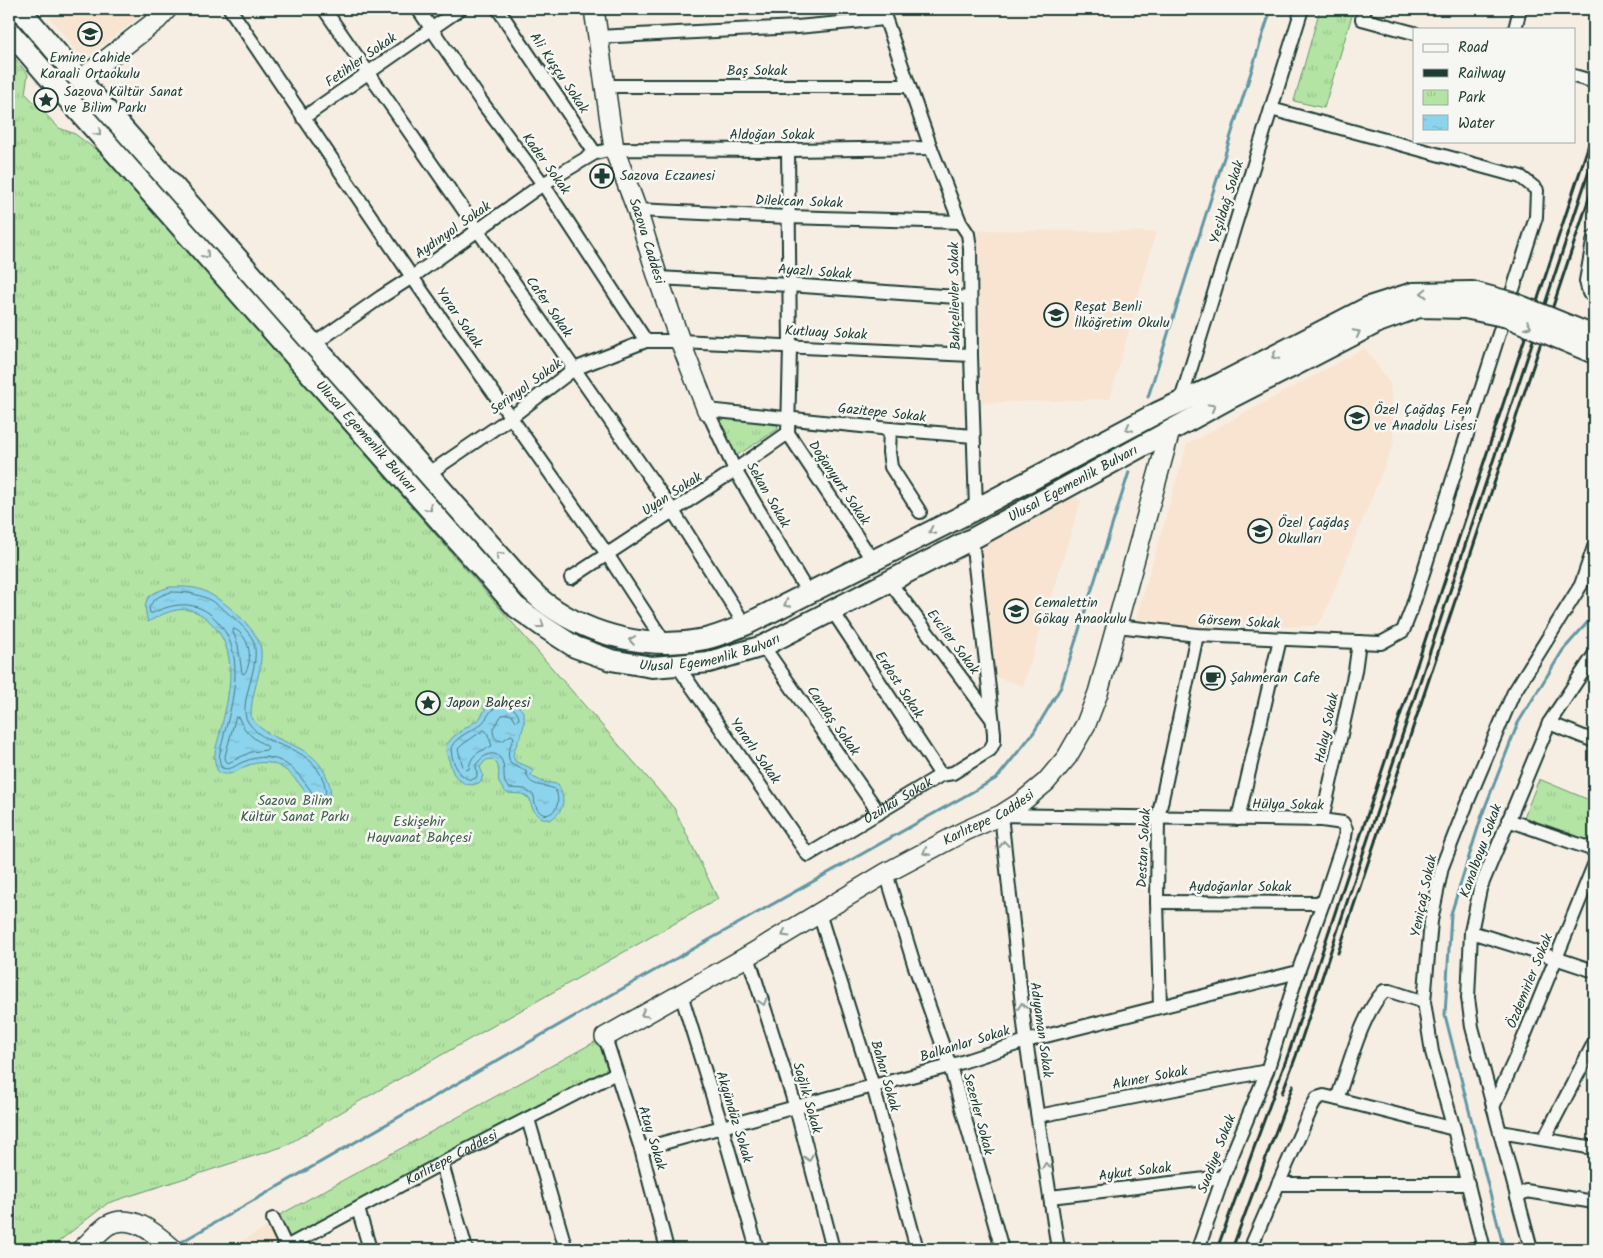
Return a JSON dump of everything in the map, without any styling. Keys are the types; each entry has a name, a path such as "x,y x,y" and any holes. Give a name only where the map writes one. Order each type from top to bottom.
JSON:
{"main road":[{"name":"Ulusal Egemenlik Bulvarı","path":"20,9 80,80 525,584 546,604 567,617 603,634 630,640 665,643 706,639 745,625 976,509 1157,414 1222,383 1369,307 1413,293 1468,300 1594,353"},
{"name":"Ulusal Egemenlik Bulvarı","path":"9,30 516,607 544,628 575,646 611,660 652,666 677,665 709,662 763,646 972,539 1230,398 1378,322 1419,307 1468,300"},
{"path":"1468,300 1513,303 1594,336"},
{"path":"972,539 976,509"}],"street":[{"path":"80,80 157,20 167,9"},
{"name":"Yarar Sokak","path":"230,9 412,277 607,554 665,643"},
{"name":"Cafer Sokak","path":"324,9 673,511 745,625"},
{"name":"Kader Sokak","path":"418,9 481,101 544,184 646,341"},
{"name":"Fetihler Sokak","path":"303,118 460,9"},
{"name":"Ali Kuşçu Sokak","path":"498,9 595,153"},
{"name":"Sazova Caddesi","path":"594,9 614,149 637,210 680,341 707,410"},
{"name":"Yeşildağ Sokak","path":"1180,403 1302,9"},
{"path":"1365,9 1362,19 1413,33"},
{"path":"1515,28 1520,9"},
{"path":"597,37 797,27 884,14"},
{"name":"Bahçelievler Sokak","path":"884,14 931,148 960,222 968,234 976,509"},
{"path":"1576,77 1588,80"},
{"name":"Baş Sokak","path":"606,86 909,86"},
{"name":"Görsem Sokak","path":"1117,626 1197,635 1381,643 1403,631 1412,608 1536,217 1537,190 1521,177 1271,109"},
{"name":"Aldoğan Sokak","path":"614,149 788,150 931,148"},
{"name":"Aydınyol Sokak","path":"314,344 544,184 595,153 614,149"},
{"path":"788,150 790,347 788,433"},
{"name":"Dilekcan Sokak","path":"637,210 960,222"},
{"path":"1594,237 1586,281 1589,293 1594,296"},
{"name":"Ayazlı Sokak","path":"658,278 970,298"},
{"name":"Serinyol Sokak","path":"428,474 510,418 574,369 646,341 680,341"},
{"name":"Kutluay Sokak","path":"680,341 971,355"},
{"name":"Gazitepe Sokak","path":"707,410 973,436"},
{"name":"Sekan Sokak","path":"707,410 735,470 808,593"},
{"path":"890,429 889,452 891,467 920,512"},
{"name":"Karlıtepe Caddesi","path":"605,1037 748,956 886,873 965,831 1001,815 1023,801 1046,782 1066,757 1086,724 1098,693 1170,431"},
{"name":"Uyan Sokak","path":"571,578 788,433"},
{"name":"Doğanyurt Sokak","path":"788,433 873,561"},
{"path":"972,539 993,720"},
{"name":"Yeniçağ Sokak","path":"1484,1249 1454,1129 1432,1052 1424,1002 1431,921 1442,867 1513,694 1582,585 1594,547"},
{"name":"Evciler Sokak","path":"889,581 993,720"},
{"name":"Erdost Sokak","path":"832,610 941,775"},
{"name":"Destan Sokak","path":"1160,1006 1157,902 1158,818 1197,635"},
{"path":"1238,819 1280,639"},
{"name":"Halay Sokak","path":"1322,820 1355,671 1359,642"},
{"name":"Candaş Sokak","path":"763,646 879,813"},
{"name":"Kanalboyu Sokak","path":"1531,1249 1472,1027 1468,998 1471,932 1480,890 1548,723 1593,660"},
{"name":"Yararlı Sokak","path":"677,665 808,855"},
{"name":"Özülkü Sokak","path":"808,855 941,775 953,773 990,750 994,742 993,720"},
{"path":"1548,723 1594,741"},
{"name":"Hülya Sokak","path":"1001,815 1322,820 1343,823 1346,829 1345,837 1298,972 1267,1071"},
{"name":"Adıyaman Sokak","path":"1001,815 1026,1041 1058,1249"},
{"path":"1508,820 1594,850"},
{"name":"Özdemirler Sokak","path":"1493,1107 1515,1059 1594,865"},
{"name":"Sezerler Sokak","path":"886,873 914,964 950,1066 1002,1249"},
{"name":"Aydoğanlar Sokak","path":"1157,902 1323,903"},
{"name":"Bahar Sokak","path":"819,914 873,1086 917,1249"},
{"path":"1471,932 1594,972"},
{"name":"Sağlık Sokak","path":"748,956 796,1108 833,1249"},
{"name":"Balkanlar Sokak","path":"641,1149 950,1066 1026,1041 1298,972"},
{"path":"1337,1099 1363,1026 1378,997 1384,991 1390,991 1424,1002"},
{"name":"Akgündüz Sokak","path":"681,994 757,1249"},
{"name":"Atay Sokak","path":"605,1037 641,1149 667,1249"},
{"path":"1544,1139 1594,1043"},
{"name":"Akıner Sokak","path":"1038,1116 1267,1071"},
{"name":"Suadiye Sokak","path":"1198,1249 1223,1177 1267,1071"},
{"name":"Karlıtepe Caddesi","path":"287,1248 616,1073"},
{"path":"1254,1249 1253,1242 1317,1098 1324,1096 1454,1129"},
{"path":"528,1119 566,1249"},
{"path":"1500,1132 1594,1148"},
{"path":"442,1164 466,1249"},
{"name":"Aykut Sokak","path":"1050,1197 1223,1177"},
{"path":"1278,1184 1468,1184"},
{"path":"1517,1197 1526,1191 1594,1202"},
{"path":"358,1209 370,1249"},
{"path":"273,1219 287,1248"},
{"path":"82,1249 107,1226 121,1221 140,1224 156,1234 173,1249"},
{"path":"1471,1249 1476,1249"}],"shaded area":[{"name":"Emine Cahide Karaali Ortaokulu","path":"43,9 150,9 83,60"},
{"name":"Reşat Benli İlköğretim Okulu","path":"978,230 1156,232 1110,399 982,403"},
{"name":"Özel Çağdaş Okulları","path":"1365,348 1390,383 1394,443 1323,618 1315,626 1205,628 1136,619 1187,444"},
{"name":"Cemalettin Gökay Anaokulu","path":"1075,496 1081,501 1023,686 995,677 977,546"},
{"path":"270,1225 283,1249 228,1249"}],"green space":[{"path":"1320,9 1354,9 1324,108 1294,101"},
{"name":"Sazova Bilim Kültür Sanat Parkı","path":"9,52 28,74 25,93 59,128 75,134 108,159 674,808 718,899 360,1101 285,1146 108,1203 49,1249 9,1248"},
{"path":"718,418 777,422 778,429 736,456 729,445"},
{"path":"1539,779 1594,802 1594,842 1524,817"},
{"path":"600,1039 611,1071 289,1241 276,1217"}],"water":[{"path":"170,587 196,588 212,595 239,616 254,633 259,642 261,658 252,700 251,718 260,728 271,735 303,750 313,757 321,767 329,783 330,794 327,802 312,802 292,776 276,765 256,763 230,774 219,773 215,763 215,753 227,703 230,673 229,658 225,644 218,631 200,614 192,611 177,610 162,614 148,622 145,607 148,598 156,592"},
{"path":"497,700 513,703 522,710 524,715 523,729 513,756 516,762 529,767 533,771 531,776 543,782 558,784 561,789 563,804 559,813 550,820 542,818 536,813 530,799 522,794 507,793 501,787 498,779 499,769 492,759 486,760 480,767 483,775 481,782 473,785 465,784 453,773 446,752 447,744 454,736 480,718 487,706"}],"waterway":[{"path":"1148,397 1271,9"},
{"path":"176,1245 620,990 997,778 1034,732 1061,687 1129,472"},
{"path":"1504,1249 1445,1015 1451,914 1482,815 1518,723 1563,650 1594,615"}],"railway":[{"path":"1217,1249 1289,1052 1594,129"},
{"path":"1282,1093 1296,1056 1594,156"},
{"path":"1338,953 1594,183"},
{"path":"1232,1249 1293,1085"}],"place":[{"name":"Emine Cahide Karaali Ortaokulu","path":"90,34"},
{"name":"Sazova Kültür Sanat ve Bilim Parkı","path":"46,100"},
{"name":"Sazova Eczanesi","path":"602,176"},
{"name":"Reşat Benli İlköğretim Okulu","path":"1056,315"},
{"name":"Özel Çağdaş Fen ve Anadolu Lisesi","path":"1357,418"},
{"name":"Özel Çağdaş Okulları","path":"1260,531"},
{"name":"Cemalettin Gökay Anaokulu","path":"1016,611"},
{"name":"Şahmeran Cafe","path":"1213,678"},
{"name":"Japon Bahçesi","path":"428,703"}],"park label":[{"name":"Eskişehir Hayvanat Bahçesi","path":"419,830"}]}
